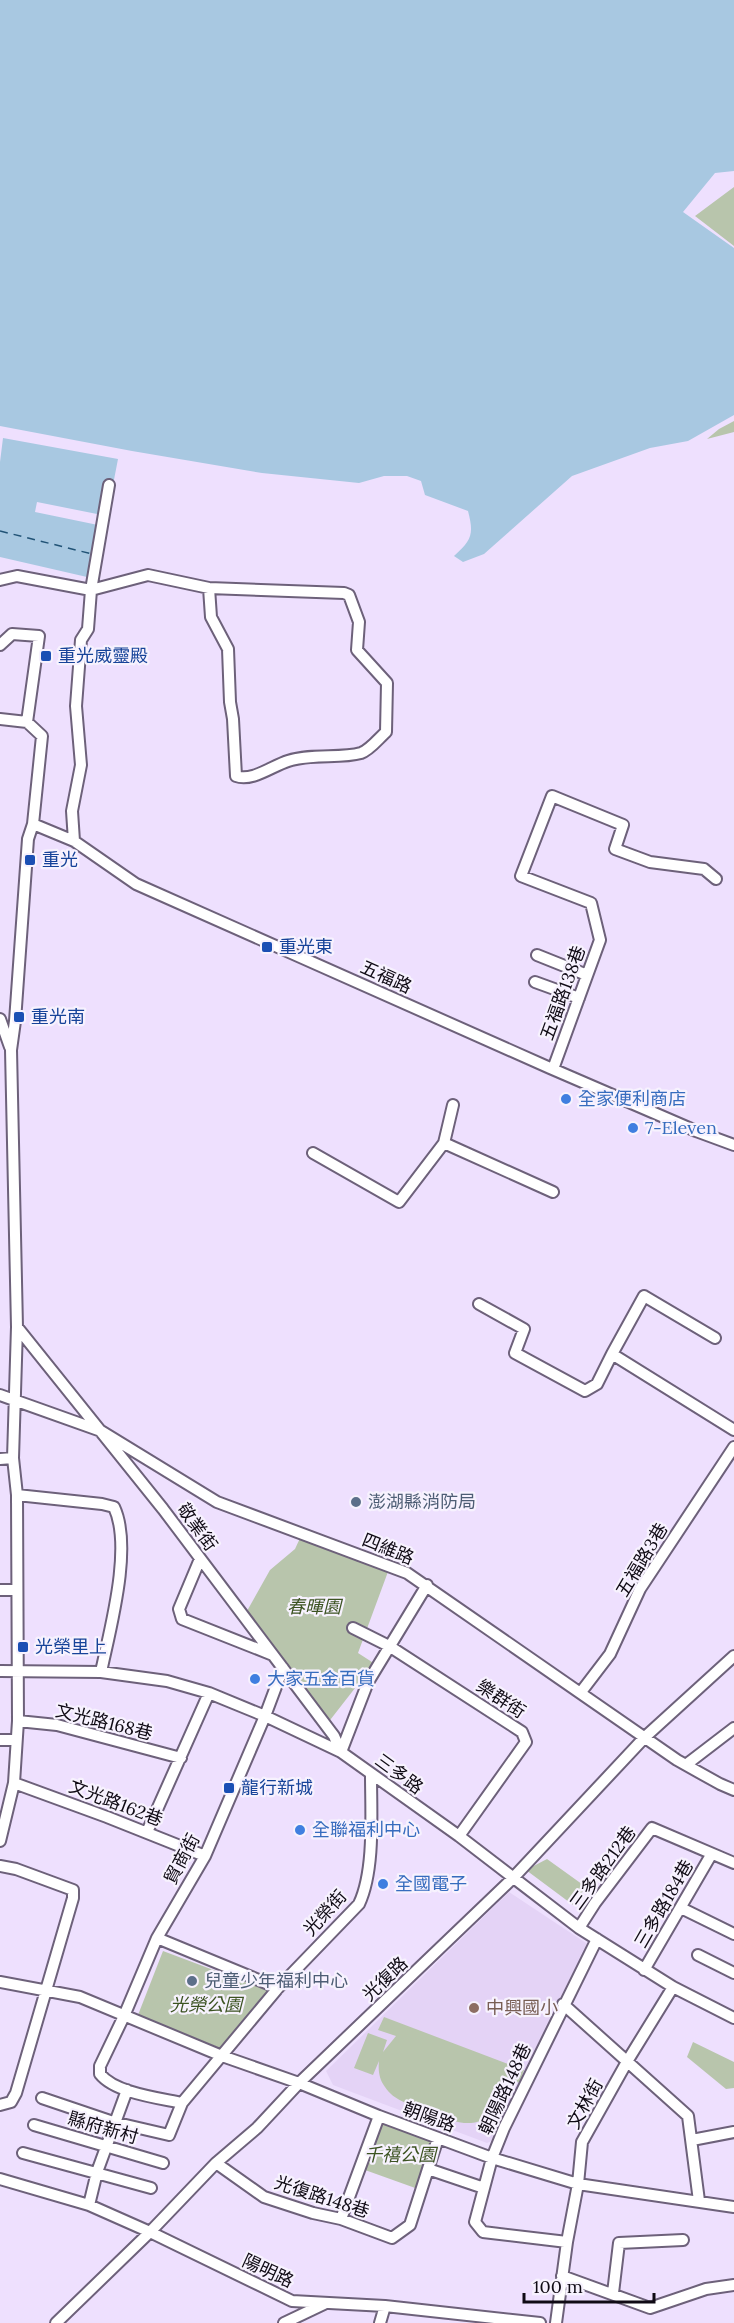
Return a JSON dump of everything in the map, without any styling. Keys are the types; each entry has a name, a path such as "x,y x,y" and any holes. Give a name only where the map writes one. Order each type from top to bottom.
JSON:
{"street":[{"path":"74,841 72,811 81,765 76,706 81,640 88,629 91,590 109,485"},
{"path":"0,580 17,576 91,590 148,575 208,588 344,593 349,596 359,622 357,650 387,683 386,732 363,752 299,757 269,767 252,777 236,776 228,649 211,617 208,588"},
{"path":"0,645 12,634 39,636 27,722"},
{"path":"0,719 27,722 42,736 33,824 28,839 11,1050 17,1327 13,1458 17,1495 18,1721 14,1784 0,1841"},
{"name":"五福路138巷","path":"553,1069 600,940 591,903 521,876 552,796 623,825 615,849 650,861 704,869 716,879"},
{"name":"五福路","path":"33,824 74,841 136,884 553,1069 696,1131 734,1145"},
{"path":"537,955 587,975"},
{"path":"535,982 579,998"},
{"path":"0,1019 11,1050"},
{"path":"313,1153 399,1202 444,1143 453,1106"},
{"path":"444,1143 553,1192"},
{"path":"479,1304 524,1329 515,1353 585,1391 597,1384 644,1296 715,1338"},
{"name":"敬業街","path":"17,1327 200,1559 334,1736 341,1752"},
{"path":"612,1354 734,1430"},
{"name":"四維路","path":"0,1395 101,1431 217,1502 407,1573 677,1760 734,1790"},
{"name":"五福路3巷","path":"581,1692 610,1654 640,1589 734,1447"},
{"path":"0,1459 13,1458"},
{"path":"17,1495 114,1507 119,1518 121,1575 101,1672"},
{"path":"200,1559 179,1609 182,1619 273,1655"},
{"path":"341,1752 368,1682 427,1585"},
{"path":"0,1590 16,1590"},
{"name":"樂群街","path":"353,1628 389,1646 522,1732 526,1742 459,1836"},
{"name":"光復路","path":"56,2323 150,2232 216,2163 257,2128 299,2083 513,1878 645,1737 734,1656"},
{"name":"貿商街","path":"127,2090 104,2080 100,2074 100,2066 158,1938 205,1856 283,1668"},
{"name":"三多路","path":"0,1671 101,1672 167,1682 209,1693 265,1716 341,1752 459,1836 579,1928 673,1987 734,2018"},
{"path":"147,1832 209,1693"},
{"name":"文光路168巷","path":"18,1721 57,1725 181,1758"},
{"path":"687,1764 734,1728"},
{"path":"0,1740 15,1740"},
{"name":"光榮街","path":"182,2103 278,1988 359,1904 366,1889 371,1828 371,1775"},
{"name":"文光路162巷","path":"14,1784 147,1832 205,1856"},
{"name":"三多路212巷","path":"579,1928 595,1903 652,1828 711,1855"},
{"path":"711,1855 734,1863"},
{"name":"三多路184巷","path":"644,1970 711,1855"},
{"path":"0,1866 16,1869 73,1890 73,1898 16,2093 11,2102 0,2105"},
{"path":"681,1908 734,1934"},
{"path":"158,1938 278,1988"},
{"name":"朝陽路148巷","path":"567,2242 483,2232 475,2222 492,2158 504,2128 563,2004 597,1939"},
{"path":"698,1955 734,1973"},
{"path":"0,1982 80,1997 124,2016"},
{"name":"文林街","path":"556,2323 578,2184 582,2142 628,2060 673,1987"},
{"path":"563,2004 688,2116 693,2140 699,2201"},
{"name":"朝陽路","path":"124,2016 222,2056 299,2083 492,2158 578,2184 734,2207"},
{"path":"89,2205 113,2121 127,2090 182,2103"},
{"name":"縣府新村","path":"42,2098 113,2121 169,2135 182,2103"},
{"path":"341,2219 379,2116"},
{"name":"縣府新村","path":"34,2125 163,2163"},
{"path":"693,2140 734,2132"},
{"path":"438,2138 428,2169 484,2188"},
{"path":"23,2153 151,2188"},
{"name":"光復路148巷","path":"216,2163 264,2197 313,2213 341,2219 392,2238 410,2225 428,2169"},
{"name":"陽明路","path":"0,2179 89,2205 292,2301 386,2306 539,2323"},
{"path":"613,2293 619,2242 683,2240"},
{"path":"562,2276 650,2308 706,2289 734,2285"},
{"path":"284,2323 325,2303"},
{"path":"380,2323 386,2306"}],"shaded area":[{"name":"中興國小","path":"509,1892 589,1945 494,2140 487,2143 333,2085 326,2071"}],"green space":[{"path":"734,187 734,246 695,216"},
{"path":"734,421 734,432 707,439 719,429"},
{"name":"春暉園","path":"301,1536 389,1569 358,1653 373,1665 327,1724 247,1611 270,1570 295,1549"},
{"path":"547,1859 586,1887 573,1905 526,1870"},
{"name":"光榮公園","path":"163,1951 272,1992 220,2048 138,2015"},
{"path":"384,2017 524,2070 520,2083 502,2077 502,2095 495,2110 489,2116 474,2123 454,2121 403,2102 393,2096 383,2084 379,2074 379,2061 373,2075 354,2068 368,2033 387,2040 383,2052 396,2036 378,2030"},
{"path":"693,2042 734,2062 734,2088 726,2089 687,2057"},
{"name":"千禧公園","path":"383,2122 434,2140 418,2189 365,2170"}],"water":[{"path":"0,0 734,0 734,171 715,173 683,212 734,248 734,415 688,441 650,448 572,476 484,554 463,562 454,556 470,536 471,525 468,511 425,495 421,481 407,476 384,476 359,483 262,473 0,426"},
{"path":"3,438 118,459 107,516 37,502 35,512 98,525 87,577 0,557 0,462"}],"ferry route":[{"path":"0,531 92,554"}],"place":[{"name":"重光威靈殿","path":"46,656"},
{"name":"重光","path":"30,860"},
{"name":"重光東","path":"267,947"},
{"name":"重光南","path":"19,1017"},
{"name":"全家便利商店","path":"566,1099"},
{"name":"7-Eleven","path":"633,1128"},
{"name":"澎湖縣消防局","path":"356,1502"},
{"name":"光榮里上","path":"23,1647"},
{"name":"大家五金百貨","path":"255,1679"},
{"name":"龍行新城","path":"229,1788"},
{"name":"全聯福利中心","path":"300,1830"},
{"name":"全國電子","path":"383,1884"},
{"name":"兒童少年福利中心","path":"192,1981"},
{"name":"中興國小","path":"474,2008"}]}
